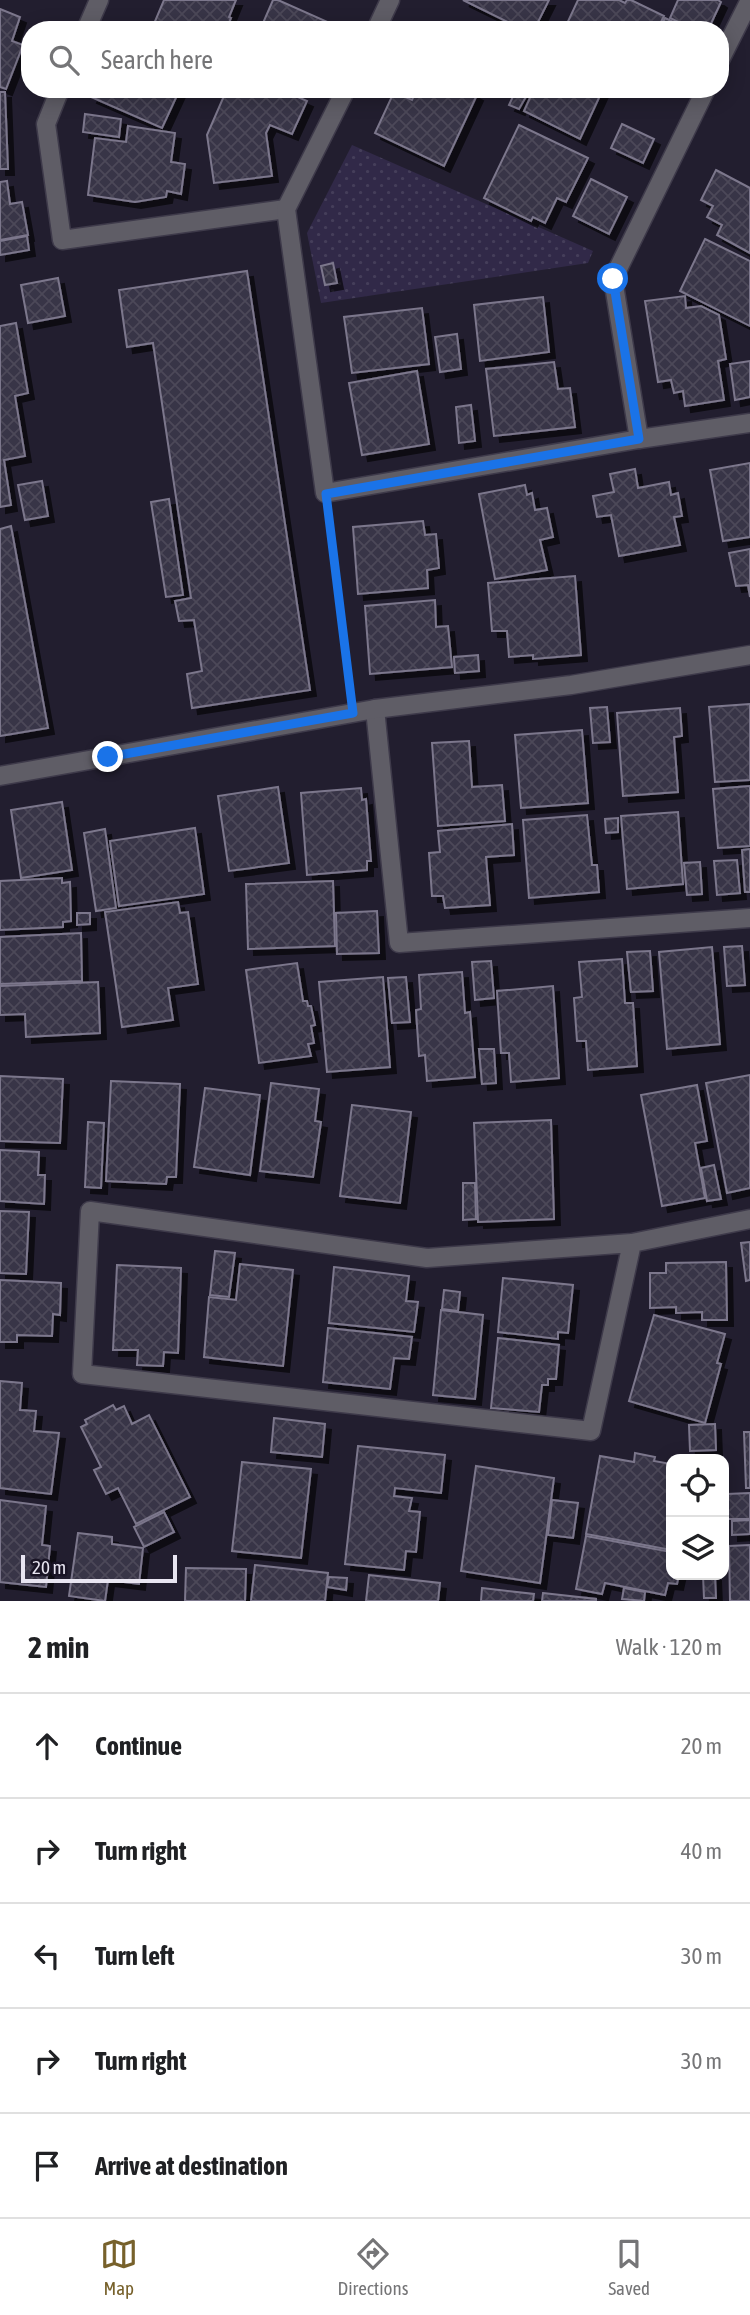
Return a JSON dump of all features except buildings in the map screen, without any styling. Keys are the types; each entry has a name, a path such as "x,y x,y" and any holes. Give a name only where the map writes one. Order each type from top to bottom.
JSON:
{"street":[{"path":"90,21 99,0"},
{"path":"380,21 390,0"},
{"path":"729,42 750,0"},
{"path":"56,98 46,124 62,240 286,209"},
{"path":"342,98 286,209 326,494 639,439 750,424"},
{"path":"639,439 613,279 702,98"},
{"path":"0,776 375,709 571,685 750,655"},
{"path":"375,709 399,943 750,918"},
{"path":"632,1243 591,1431 82,1374 90,1211 427,1258 632,1243 750,1219"}],"path":[{"path":"326,494 353,713"}],"shaded area":[{"path":"352,145 593,251 588,263 321,303 307,233"}],"route":[{"path":"108,757 353,713 326,494 639,439 613,279"}]}
